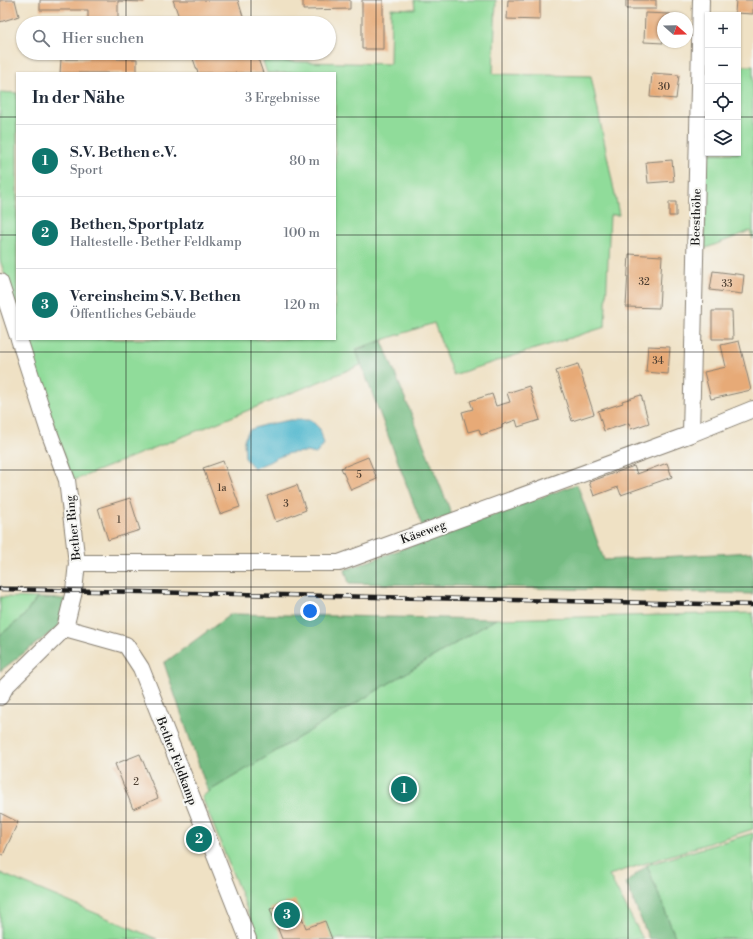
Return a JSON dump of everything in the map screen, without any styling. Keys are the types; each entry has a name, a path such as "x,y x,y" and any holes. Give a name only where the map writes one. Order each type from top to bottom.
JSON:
{"street":[{"name":"Beesthöhe","path":"691,434 701,0"},
{"path":"0,282 16,331"},
{"name":"Bether Ring","path":"19,340 49,432 67,480 77,563 74,591 65,628"},
{"name":"Käseweg","path":"77,563 339,563 691,434 753,409"},
{"path":"0,697 6,686 65,628"},
{"name":"Bether Feldkamp","path":"65,628 126,645 140,668 248,939"},
{"path":"199,817 202,797"}],"green space":[{"path":"414,0 496,0 493,74 591,76 619,215 610,215 605,327 453,375 434,323 356,349 361,365 72,481 26,340 336,340 336,72 267,72 263,61 390,64 391,8 415,9"},
{"path":"741,66 753,66 753,239 750,231 704,249 706,156 741,156"},
{"path":"0,92 16,93 16,309 0,260"},
{"path":"382,341 452,515 422,526 356,350"},
{"path":"577,484 604,560 753,552 753,594 349,583 345,570"},
{"path":"0,597 37,598 23,617 0,635"},
{"path":"37,598 67,599 58,627 0,671 0,635 23,617"},
{"path":"753,613 753,829 609,875 643,939 259,939 202,797 208,792 496,619"},
{"path":"231,614 496,619 208,792 164,663"},
{"path":"753,833 753,939 676,939 647,865"},
{"path":"647,865 676,939 649,939 626,883"},
{"path":"0,873 157,939 0,939"}],"water":[{"path":"290,420 311,420 320,429 324,444 316,454 306,452 290,453 254,468 245,458 244,440 249,430 264,425"}],"building":[{"path":"0,0 15,0 19,16 0,22"},
{"path":"40,0 144,0 144,2 118,1 118,16 88,16 88,10 40,10"},
{"path":"173,0 238,0 243,16 179,16"},
{"path":"303,0 350,0 350,9 303,10"},
{"path":"362,0 383,0 383,49 362,49"},
{"path":"508,0 540,0 540,20 507,19"},
{"path":"626,0 656,0 656,9 626,9"},
{"path":"736,0 753,0 753,14 735,12"},
{"path":"645,13 657,13 657,43 644,42"},
{"path":"61,60 137,60 137,72 60,72"},
{"path":"193,60 258,60 263,72 198,72"},
{"path":"652,73 679,75 676,99 650,97"},
{"path":"672,160 674,181 648,183 646,162"},
{"path":"669,202 676,202 676,216 669,216"},
{"path":"629,254 662,256 659,308 626,307"},
{"path":"713,271 744,275 742,294 710,290"},
{"path":"712,311 732,311 733,339 712,339"},
{"path":"739,341 751,390 711,399 704,372 726,367 721,345"},
{"path":"648,346 670,347 668,374 646,372"},
{"path":"578,364 594,414 572,421 556,371"},
{"path":"529,386 540,420 518,427 516,420 502,425 502,428 481,435 479,429 468,432 462,412 473,409 470,401 492,394 496,406 510,402 507,393"},
{"path":"641,395 649,423 631,429 629,423 604,431 598,411 623,403 622,401"},
{"path":"368,457 377,479 351,490 341,468"},
{"path":"223,461 240,507 220,514 203,468"},
{"path":"667,463 672,477 621,495 618,487 594,496 589,482 634,466 637,474"},
{"path":"297,485 306,510 276,522 267,496"},
{"path":"130,498 140,530 108,540 98,508"},
{"path":"140,754 158,798 133,809 115,764"},
{"path":"0,813 18,822 3,855 0,854"},
{"path":"295,900 306,928 325,921 332,939 282,939 270,909"}],"railway":[{"path":"0,589 753,605"}],"place":[{"name":"S.V. Bethen e.V.","path":"404,789"},
{"name":"Bethen, Sportplatz","path":"199,839"},
{"name":"Vereinsheim S.V. Bethen","path":"287,915"}]}
